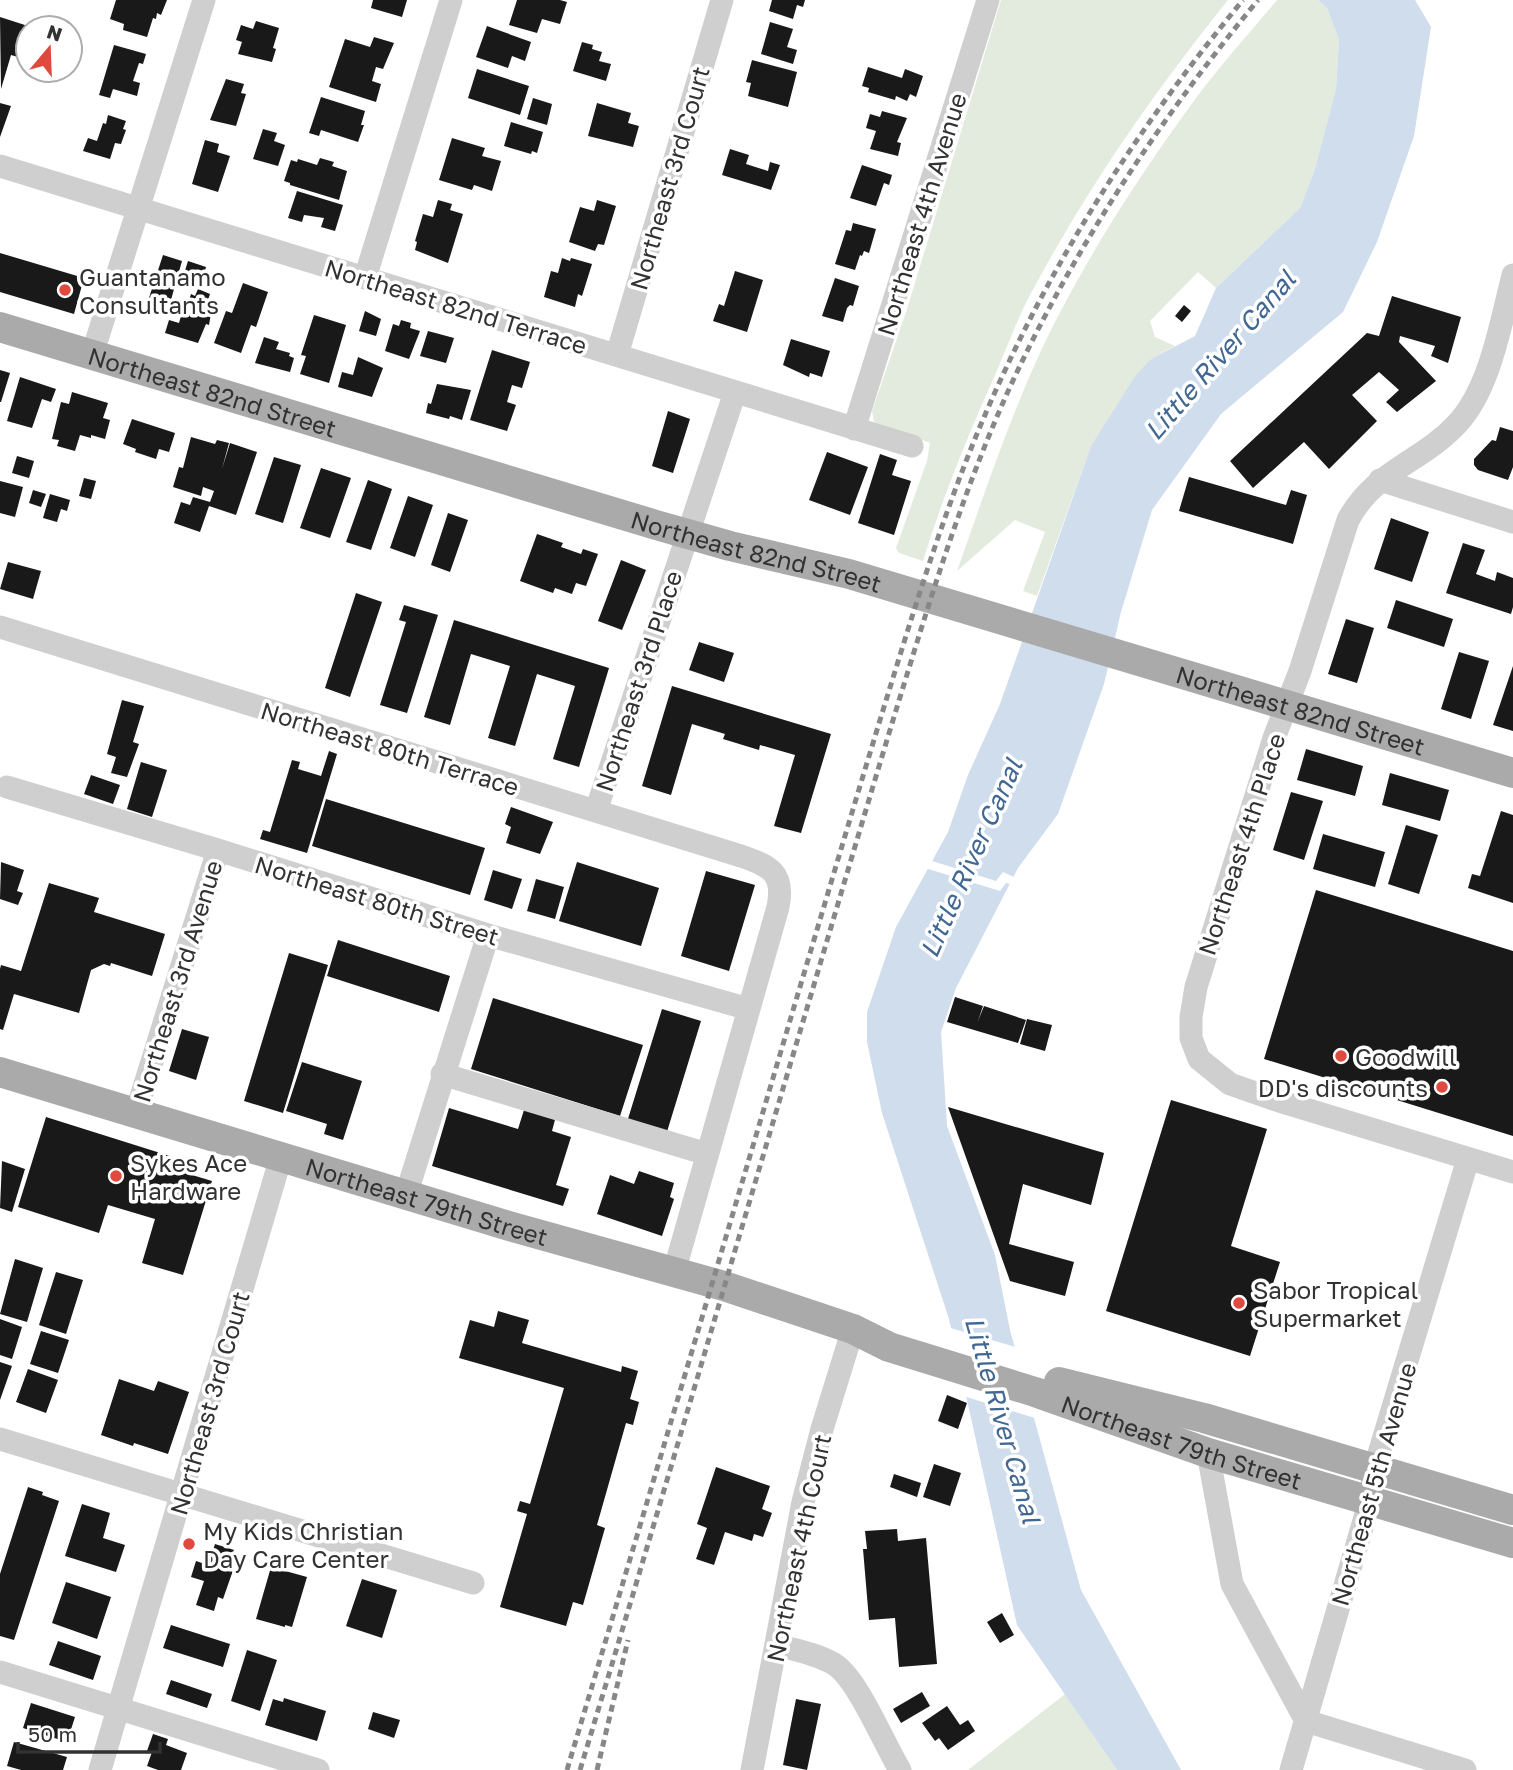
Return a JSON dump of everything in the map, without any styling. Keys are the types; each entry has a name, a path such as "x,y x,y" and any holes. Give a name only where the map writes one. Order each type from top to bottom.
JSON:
{"main road":[{"name":"Northeast 82nd Street","path":"0,327 686,534 849,574 1513,773"},
{"name":"Northeast 79th Street","path":"0,1072 406,1195 745,1293 853,1329 889,1347 951,1358 1032,1383 1208,1453 1513,1543"},
{"name":"Northeast 79th Street","path":"1032,1383 1204,1418 1513,1510"}],"street":[{"path":"92,355 204,0"},
{"path":"365,278 451,0"},
{"name":"Northeast 3rd Court","path":"617,355 722,0"},
{"name":"Northeast 4th Avenue","path":"854,429 988,0"},
{"name":"Northeast 82nd Terrace","path":"0,166 912,446"},
{"path":"1380,480 1442,436 1464,416 1483,380 1508,312 1513,275"},
{"name":"Northeast 3rd Place","path":"596,811 735,391"},
{"path":"1380,480 1513,522"},
{"name":"Northeast 4th Place","path":"1380,480 1358,502 1348,520 1300,671 1274,738 1193,1001 1191,1038 1199,1059 1230,1084 1248,1092 1468,1159"},
{"name":"Northeast 80th Terrace","path":"0,627 760,862 776,875 781,888 749,1009"},
{"name":"Northeast 80th Street","path":"7,787 488,935 749,1009"},
{"name":"Northeast 3rd Avenue","path":"136,1113 218,850"},
{"path":"406,1195 488,935"},
{"path":"674,1272 749,1009"},
{"path":"442,1074 707,1154"},
{"name":"Northeast 3rd Court","path":"100,1770 281,1157"},
{"path":"1468,1159 1513,1172"},
{"name":"Northeast 5th Avenue","path":"1291,1770 1370,1500 1374,1470 1468,1159"},
{"name":"Northeast 4th Court","path":"752,1770 808,1481 853,1329"},
{"path":"0,1439 473,1583"},
{"path":"1208,1453 1232,1584 1306,1721 1465,1770"},
{"path":"777,1646 835,1665 850,1680 900,1770"},
{"path":"0,1672 318,1770"}],"shaded area":[{"path":"1001,0 1228,0 1173,71 1097,180 1030,295 956,466 923,561 899,553 896,548 927,461 930,443 874,422 872,411 907,309"},
{"path":"1277,0 1318,0 1327,8 1339,40 1336,89 1314,172 1300,208 1216,288 1198,272 1150,321 1155,337 1175,346 1151,359 1091,446 1037,596 1023,591 1045,532 1015,520 957,571 1022,395 1047,338 1081,274 1180,119"},
{"path":"1065,1694 1117,1770 968,1770"}],"water":[{"name":"Little River Canal","path":"1318,0 1415,0 1431,27 1414,136 1377,242 1343,312 1221,414 1152,510 1121,612 1104,684 1058,814 1018,868 956,988 941,1032 947,1126 995,1255 1010,1330 1081,1590 1181,1770 1117,1770 1017,1625 949,1319 882,1113 867,1042 867,1012 896,927 948,832 968,775 1000,704 1091,446 1136,375 1151,359 1195,336 1216,288 1300,208 1314,172 1336,89 1339,40 1327,8"}],"pier":[{"path":"929,860 996,881 1003,872 1014,877 1011,884 1006,883 1000,891 925,868"},
{"path":"947,1327 1019,1348 1038,1419 963,1396"}],"building":[{"path":"116,0 167,0 161,15 157,13 156,19 153,18 147,37 123,30 124,24 110,19"},
{"path":"373,0 407,0 402,17 371,8"},
{"path":"517,0 567,2 560,24 542,19 537,33 509,25"},
{"path":"772,0 805,0 803,7 797,5 793,19 769,11"},
{"path":"0,17 14,22 14,56 11,55 1,89"},
{"path":"256,21 279,28 272,62 238,54 242,42 236,40 241,25 253,29"},
{"path":"770,22 793,29 787,47 797,50 793,64 761,54"},
{"path":"487,26 531,42 525,61 512,56 508,68 476,57"},
{"path":"374,37 394,43 383,69 376,67 372,81 381,84 376,102 329,87 345,39 370,47"},
{"path":"582,42 593,45 592,49 602,52 599,61 611,64 606,81 573,71"},
{"path":"114,45 146,54 143,64 139,63 133,81 140,83 137,96 113,89 110,98 99,95"},
{"path":"752,60 797,72 788,107 748,96 751,83 746,82"},
{"path":"868,67 902,78 905,69 923,76 916,97 910,94 907,101 896,96 895,100 868,92 869,88 862,86"},
{"path":"477,69 529,86 520,115 468,98"},
{"path":"226,79 244,84 241,93 246,94 236,126 210,120"},
{"path":"321,97 365,111 361,125 364,125 358,142 321,130 319,136 309,133"},
{"path":"533,98 552,104 547,125 527,119"},
{"path":"0,103 11,106 0,137"},
{"path":"597,103 631,113 628,123 639,126 633,147 588,136"},
{"path":"882,111 907,118 897,142 901,143 898,156 870,149 876,131 866,128 870,114 880,117"},
{"path":"108,115 126,121 121,144 115,143 110,159 83,151 88,138 97,141"},
{"path":"511,122 543,132 537,153 532,151 531,154 504,146"},
{"path":"263,129 277,133 274,141 285,145 278,166 253,159"},
{"path":"452,138 485,148 482,156 501,161 492,191 474,185 472,190 439,180"},
{"path":"205,140 219,144 217,152 230,156 218,192 192,184"},
{"path":"730,149 749,155 746,164 768,171 770,162 780,165 771,190 722,175"},
{"path":"320,158 334,162 332,166 347,171 339,200 284,181 291,160 297,162 298,159 317,165"},
{"path":"862,165 892,175 889,185 884,183 876,206 850,198"},
{"path":"297,191 343,205 335,231 321,227 324,218 304,215 302,222 288,218"},
{"path":"438,200 452,204 450,210 463,214 448,263 415,250 423,214 433,217"},
{"path":"597,200 616,206 604,245 598,244 595,251 569,242 580,207 594,211"},
{"path":"853,223 876,229 869,253 864,251 862,256 860,255 855,270 835,264 846,230 851,231"},
{"path":"0,253 84,278 74,314 0,292"},
{"path":"163,255 182,261 167,314 146,307"},
{"path":"562,258 592,264 582,296 578,294 575,307 544,297 551,271 558,273"},
{"path":"188,261 206,267 205,271 213,273 211,281 203,279 201,283 183,277"},
{"path":"735,271 763,280 747,332 713,321 719,304 724,306"},
{"path":"835,278 859,286 853,306 847,308 843,322 822,316"},
{"path":"243,283 268,292 256,327 251,325 241,353 214,343 226,311 232,313"},
{"path":"198,289 210,294 208,300 213,302 209,325 206,324 198,343 165,333 169,320 179,323 184,305 187,306 191,294 195,296"},
{"path":"1392,296 1461,317 1448,363 1431,356 1435,346 1400,336 1399,342 1436,381 1397,412 1386,402 1399,390 1379,372 1352,395 1377,421 1329,469 1304,442 1253,488 1230,461 1367,333 1379,336"},
{"path":"1184,305 1191,311 1182,322 1175,316"},
{"path":"365,311 381,319 376,336 359,331"},
{"path":"314,315 346,325 329,383 300,374 306,356 301,355"},
{"path":"401,320 411,323 410,328 420,331 409,359 385,351 393,324 399,326"},
{"path":"428,331 454,338 446,363 420,356"},
{"path":"264,337 279,342 276,349 290,353 289,356 294,358 290,372 255,363"},
{"path":"791,339 830,351 822,377 810,373 809,377 783,365"},
{"path":"492,350 530,362 522,388 512,385 507,402 516,405 507,431 470,420"},
{"path":"358,357 383,368 372,397 338,387 342,372 353,375"},
{"path":"0,370 10,373 1,402 0,402"},
{"path":"20,377 56,389 51,402 42,399 32,428 7,421"},
{"path":"437,384 471,390 462,420 426,413"},
{"path":"72,392 108,403 103,418 110,420 105,439 80,435 75,451 57,446 59,440 52,439 61,402 69,404"},
{"path":"668,411 690,419 673,473 652,466"},
{"path":"132,419 175,433 169,452 159,449 156,459 135,452 136,449 123,444"},
{"path":"1500,427 1513,431 1513,467 1508,480 1478,470 1474,465 1474,459 1492,440 1496,441"},
{"path":"191,437 215,444 217,440 229,443 222,469 230,443 257,452 236,515 209,506 200,532 174,523 181,502 190,505 193,497 210,502 214,491 203,487 201,496 173,487 179,467 183,468"},
{"path":"827,452 868,467 850,515 809,500"},
{"path":"880,454 897,460 892,475 911,481 894,535 858,523"},
{"path":"17,456 34,461 29,478 12,473"},
{"path":"274,457 301,465 283,523 255,514"},
{"path":"321,468 351,478 330,538 300,528"},
{"path":"1189,477 1286,505 1291,490 1307,495 1293,544 1179,511"},
{"path":"84,478 96,481 91,499 79,496"},
{"path":"368,480 392,489 371,550 346,542"},
{"path":"0,481 23,487 15,517 0,513"},
{"path":"33,490 46,494 41,507 29,503"},
{"path":"50,494 70,500 67,511 61,509 57,522 43,518"},
{"path":"408,496 433,505 415,557 390,548"},
{"path":"448,513 468,520 450,572 431,565"},
{"path":"1391,518 1429,532 1412,582 1374,569"},
{"path":"537,534 563,543 561,547 581,554 583,549 598,554 586,586 576,583 572,594 555,588 553,593 520,581"},
{"path":"1463,543 1485,550 1476,574 1495,581 1497,572 1513,578 1511,614 1446,593"},
{"path":"621,560 646,570 622,630 598,621"},
{"path":"8,562 41,571 33,599 0,589"},
{"path":"356,593 382,602 350,697 325,688"},
{"path":"1396,600 1453,619 1444,647 1387,628"},
{"path":"404,605 438,615 407,713 380,705 406,622 399,620"},
{"path":"1346,619 1374,628 1357,683 1328,674"},
{"path":"454,620 609,668 579,767 553,759 575,686 537,674 515,746 488,738 510,666 471,654 450,725 424,717"},
{"path":"699,642 734,653 724,682 689,670"},
{"path":"1459,652 1489,661 1471,719 1441,709"},
{"path":"1513,666 1513,731 1493,725"},
{"path":"672,686 831,734 801,833 774,826 795,755 760,745 759,750 723,739 725,734 692,724 671,795 642,786"},
{"path":"122,700 144,706 133,742 139,744 127,777 111,773 116,757 107,754"},
{"path":"1306,749 1363,766 1355,796 1297,780"},
{"path":"329,751 337,754 307,853 260,839 263,830 270,832 292,760 300,762 298,769 321,776"},
{"path":"141,762 167,770 152,817 127,809"},
{"path":"1390,773 1449,790 1440,821 1382,805"},
{"path":"91,775 120,785 113,804 84,794"},
{"path":"1291,792 1323,801 1304,860 1273,850"},
{"path":"326,799 485,848 470,895 312,846"},
{"path":"511,807 553,822 540,854 506,843 511,827 505,824"},
{"path":"1501,811 1513,815 1513,903 1468,888 1472,874 1480,876"},
{"path":"1406,825 1438,835 1419,894 1388,884"},
{"path":"1323,834 1385,852 1375,887 1313,869"},
{"path":"1,862 24,870 17,891 23,893 18,905 0,899"},
{"path":"577,862 659,888 641,946 559,921"},
{"path":"493,870 522,879 512,909 484,900"},
{"path":"706,871 755,885 729,971 681,956"},
{"path":"536,879 564,887 555,919 527,911"},
{"path":"49,883 99,898 94,912 165,934 152,976 111,963 110,966 104,964 91,970 79,1013 14,994 3,1030 0,1029 1,965 21,971"},
{"path":"1316,890 1513,951 1513,1136 1264,1059"},
{"path":"338,940 450,976 439,1012 327,976"},
{"path":"289,953 328,965 283,1113 244,1101"},
{"path":"955,997 983,1006 978,1021 984,1006 1026,1020 1018,1043 947,1022"},
{"path":"493,998 643,1045 620,1116 471,1069"},
{"path":"662,1009 701,1021 666,1135 627,1122"},
{"path":"1027,1019 1052,1025 1045,1051 1020,1044"},
{"path":"182,1029 209,1037 196,1080 169,1071"},
{"path":"302,1062 362,1081 343,1140 324,1134 327,1124 286,1111"},
{"path":"1171,1100 1267,1129 1231,1246 1280,1262 1250,1356 1106,1311"},
{"path":"948,1107 1104,1153 1091,1205 1023,1184 1009,1244 1074,1262 1065,1296 1010,1281"},
{"path":"449,1108 518,1129 524,1110 556,1116 552,1131 571,1137 556,1185 569,1189 563,1206 432,1166"},
{"path":"46,1117 173,1157 169,1168 212,1181 183,1275 142,1263 155,1219 108,1205 99,1233 18,1207"},
{"path":"2,1161 25,1169 12,1212 0,1208"},
{"path":"639,1171 674,1183 670,1197 674,1199 662,1236 597,1214 610,1175 634,1184"},
{"path":"15,1259 43,1268 27,1322 0,1314"},
{"path":"56,1272 83,1280 66,1334 39,1325"},
{"path":"498,1311 529,1320 522,1343 621,1372 622,1366 638,1371 630,1399 639,1402 633,1425 626,1423 597,1525 605,1528 583,1605 573,1602 566,1626 500,1607 527,1514 517,1511 520,1501 530,1504 564,1388 459,1358 470,1320 494,1327"},
{"path":"0,1319 22,1327 12,1359 0,1355"},
{"path":"41,1331 69,1340 58,1373 30,1364"},
{"path":"0,1362 12,1366 0,1400"},
{"path":"28,1369 58,1380 46,1413 16,1402"},
{"path":"119,1379 154,1391 158,1381 189,1392 168,1454 101,1435"},
{"path":"947,1395 967,1403 958,1429 938,1421"},
{"path":"934,1464 961,1473 950,1506 923,1497"},
{"path":"716,1467 770,1486 762,1509 772,1513 763,1537 754,1534 752,1541 725,1532 714,1565 696,1559 707,1528 697,1524"},
{"path":"894,1474 921,1483 917,1497 890,1487"},
{"path":"28,1487 59,1501 14,1640 0,1636 0,1574"},
{"path":"82,1504 110,1513 103,1538 125,1545 116,1572 65,1556"},
{"path":"897,1529 898,1541 926,1538 937,1664 899,1667 895,1618 869,1620 863,1549 867,1549 865,1531"},
{"path":"215,1544 234,1550 231,1557 237,1559 223,1599 218,1597 214,1611 196,1605 204,1581 191,1577 196,1561 208,1565"},
{"path":"271,1567 307,1577 292,1627 256,1619"},
{"path":"362,1579 397,1590 382,1638 346,1626"},
{"path":"66,1582 111,1597 97,1639 52,1623"},
{"path":"1002,1613 1014,1635 1000,1643 987,1622"},
{"path":"171,1625 230,1644 223,1667 163,1648"},
{"path":"58,1641 101,1656 93,1680 49,1665"},
{"path":"247,1650 277,1660 260,1711 231,1701"},
{"path":"171,1680 212,1694 207,1708 166,1694"},
{"path":"922,1692 930,1706 901,1723 893,1709"},
{"path":"284,1698 326,1711 317,1741 265,1725 273,1699 283,1702"},
{"path":"796,1699 821,1704 807,1770 783,1765"},
{"path":"31,1703 75,1717 67,1742 23,1728"},
{"path":"947,1706 960,1725 968,1720 975,1731 948,1750 939,1738 935,1741 922,1723"},
{"path":"373,1712 400,1720 394,1738 368,1729"},
{"path":"153,1734 168,1739 166,1745 187,1753 181,1770 158,1770 147,1766 152,1752 147,1751"},
{"path":"14,1742 67,1757 63,1770 21,1770 7,1766"}],"railway":[{"path":"567,1770 876,733 953,495 1001,379 1080,229 1141,135 1243,0"},
{"path":"580,1770 890,731 938,577 978,462 1035,335 1091,234 1187,91 1258,0"},
{"path":"597,1770 628,1640"}],"place":[{"name":"Guantanamo Consultants","path":"65,290"},
{"name":"Goodwill","path":"1341,1056"},
{"name":"DD's discounts","path":"1442,1087"},
{"name":"Sykes Ace Hardware","path":"116,1176"},
{"name":"Sabor Tropical Supermarket","path":"1239,1303"},
{"name":"My Kids Christian Day Care Center","path":"189,1544"}]}
